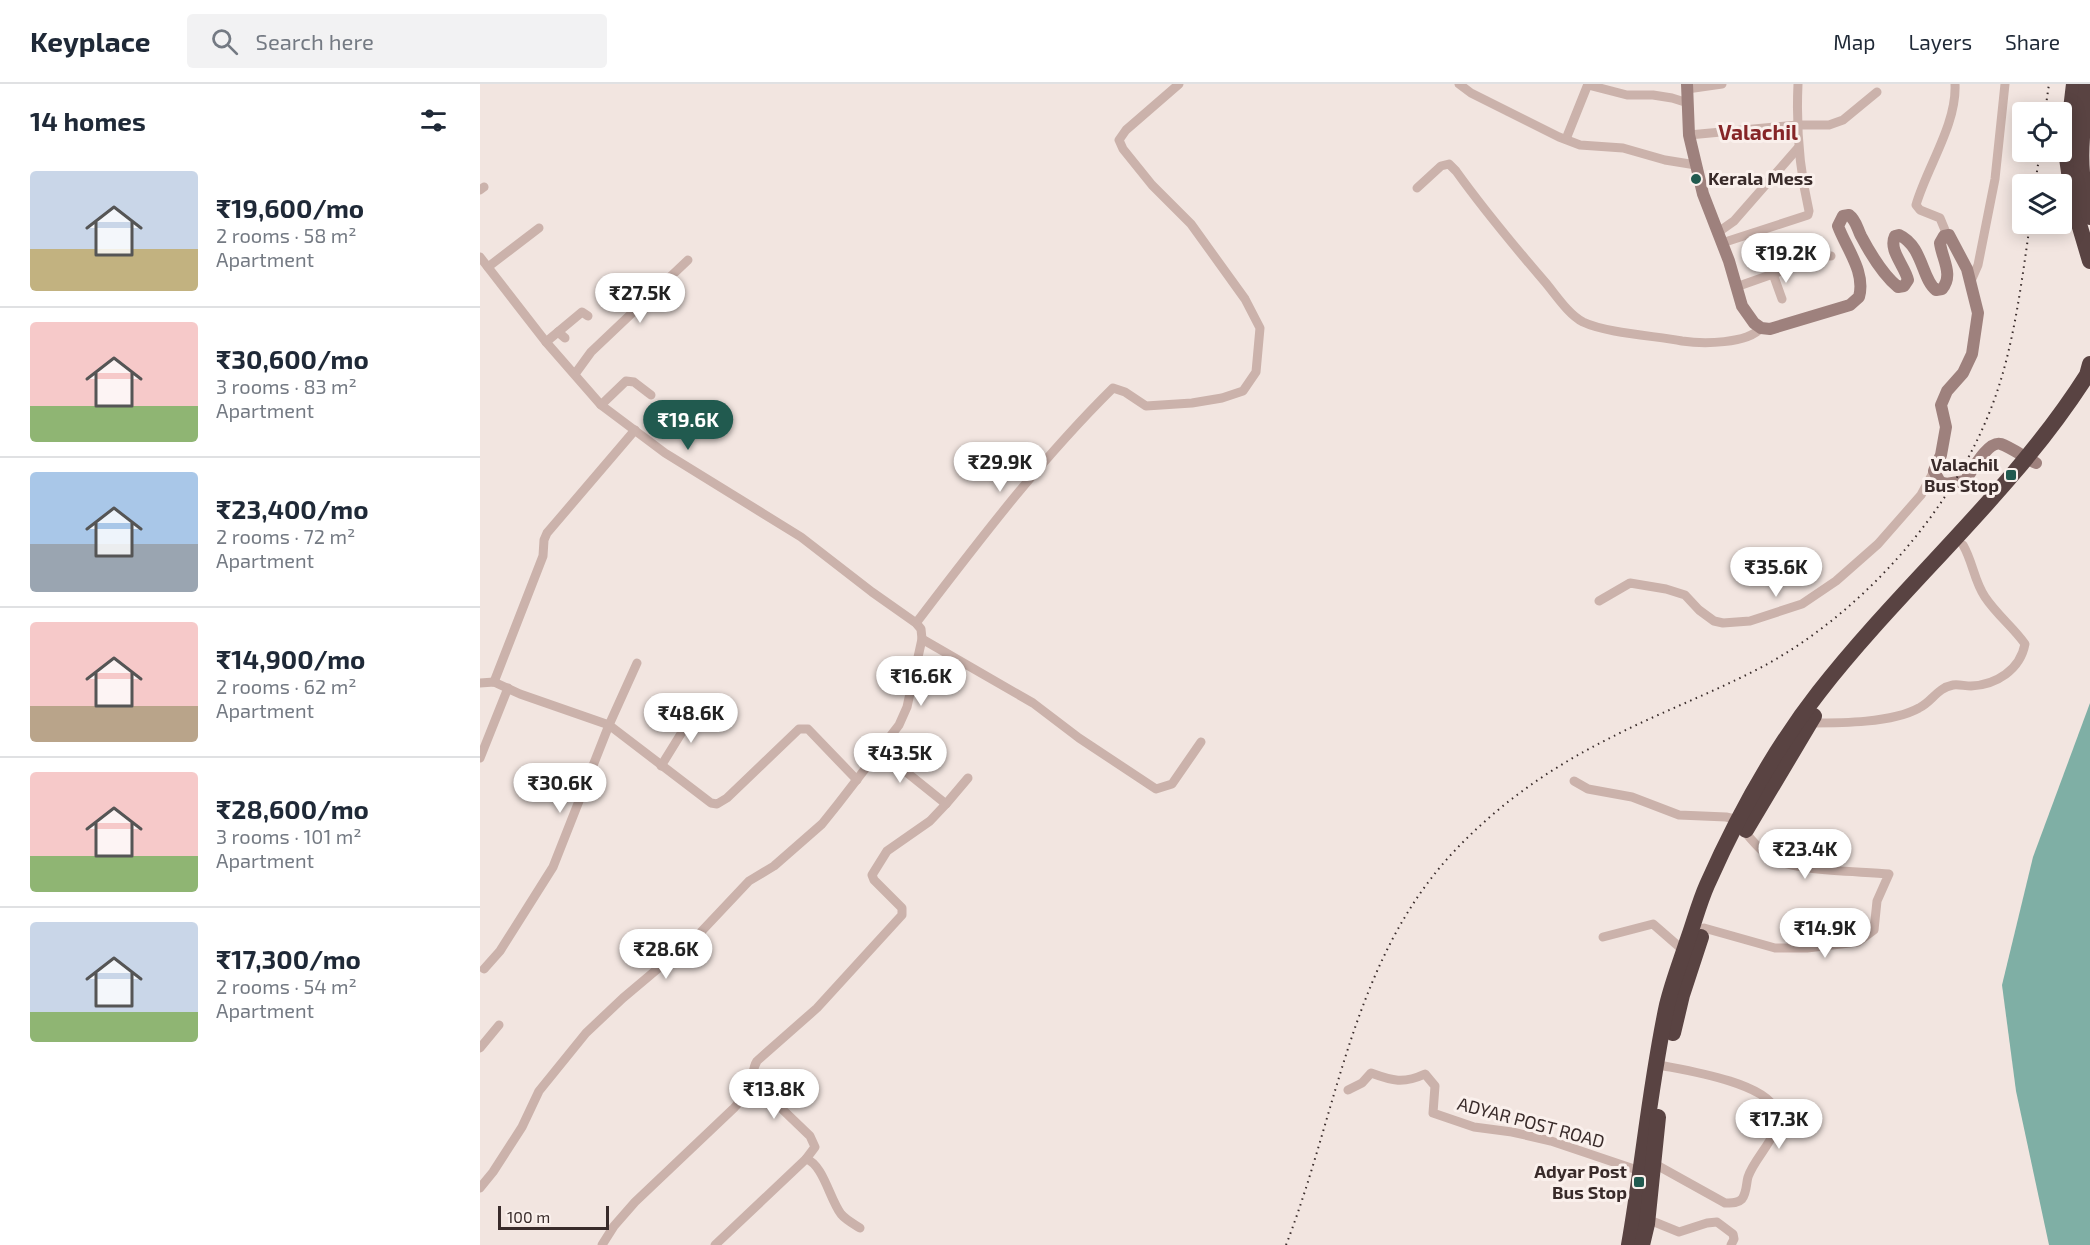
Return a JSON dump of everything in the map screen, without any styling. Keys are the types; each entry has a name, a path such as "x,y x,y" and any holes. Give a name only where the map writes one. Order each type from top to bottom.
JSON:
{"highway":[{"path":"2073,84 2066,151 2074,207 2090,261"},
{"path":"2088,84 2080,149 2084,201 2090,217"},
{"path":"1629,1245 1647,1167 1668,1002 1707,886 1742,826 1810,723 1873,644 1963,545 2031,460 2087,375 2090,364"},
{"path":"1660,1075 1682,995 1704,928 1755,789 1788,735 1818,693 1865,637 1960,534 2075,416 2090,390"},
{"path":"1642,1245 1647,1219 1647,1167"}],"main road":[{"path":"1687,87 1689,135 1703,194 1746,315 1761,328 1770,330 1850,305 1858,297 1860,282 1856,266 1838,226 1843,216 1853,219 1877,260 1898,287 1904,286 1908,280 1906,270 1894,250 1892,243 1895,236 1899,235 1907,239 1922,262 1931,285 1936,290 1944,288 1948,280 1941,239 1947,235 1952,237 1971,281 1978,313 1972,354 1966,367 1947,391 1941,405 1946,426 1941,455 1934,471 1940,482 1946,484 1965,481 1988,448 1995,444 2002,444 2031,460"}],"street":[{"path":"916,623 996,520 1081,420 1113,388 1125,392 1146,406 1192,403 1222,398 1243,391 1256,372 1260,328 1245,299 1191,224 1152,185 1123,149 1119,140 1126,130 1179,84"},
{"path":"1459,84 1471,93 1566,140 1591,147 1623,148 1684,165 1696,165"},
{"path":"1687,87 1722,84"},
{"path":"1720,238 1808,215 1798,148 1798,84"},
{"path":"1947,235 1940,218 1920,210 1916,205 1934,162 1950,114 1955,84"},
{"path":"1971,281 1978,265 1995,179 2005,84"},
{"path":"1566,140 1588,85 1627,95 1672,98 1688,103"},
{"path":"1689,135 1797,124 1829,125 1843,120 1877,92"},
{"path":"1720,238 1798,148"},
{"path":"1417,188 1441,166 1449,164 1500,230 1575,316 1584,322 1626,332 1710,344 1752,335 1761,328"},
{"path":"488,267 539,228"},
{"path":"1736,287 1824,256 1831,256"},
{"path":"480,257 546,342 601,405 666,453 801,537 916,623 921,628 922,639 907,707 898,725 822,824 774,866 749,881 699,934 623,998 586,1033 538,1091 522,1127 480,1188"},
{"path":"575,374 591,352 688,260"},
{"path":"1773,274 1782,299"},
{"path":"546,342 561,335 582,312 588,316"},
{"path":"601,405 626,381 634,382 651,395"},
{"path":"494,682 543,556 547,533 635,430"},
{"path":"1599,601 1630,583 1666,589 1685,595 1714,621 1723,623 1750,621 1802,604 1836,581 1878,544 1921,495 1934,471"},
{"path":"1810,723 1837,723 1903,715 1922,707 1939,690 1954,685 1985,685 2000,679 2013,668 2023,654 2025,645 1985,597 1976,581 1970,557 1963,545"},
{"path":"922,639 1033,703 1079,738 1156,789 1172,784 1201,742"},
{"path":"484,969 500,951 553,867 609,725 637,663"},
{"path":"480,683 494,682 609,725 702,798 717,804 727,798 803,727 808,729 856,780"},
{"path":"480,758 508,688"},
{"path":"661,766 687,724 693,708"},
{"path":"880,751 946,804"},
{"path":"604,1244 614,1226 635,1202 734,1108 747,1092 757,1061 817,1008 902,915 902,908 874,880 872,875 887,851 930,821 968,778"},
{"path":"1574,781 1588,789 1617,793 1678,815 1726,817 1742,826 1770,858 1780,862 1820,869 1889,874 1877,901 1874,930 1858,942 1807,948 1775,948 1704,928"},
{"path":"1603,937 1653,924 1684,951"},
{"path":"480,1048 499,1025"},
{"name":"ADYAR POST ROAD","path":"1348,1090 1362,1083 1371,1073 1389,1080 1409,1081 1425,1074 1435,1086 1433,1113 1474,1127 1512,1132 1551,1141 1647,1167"},
{"path":"1647,1167 1725,1203 1736,1203 1746,1192 1749,1175 1773,1134 1776,1121 1775,1109 1765,1097 1724,1079 1660,1075"},
{"path":"715,1245 806,1159 815,1147 810,1136 752,1080"},
{"path":"806,1159 811,1161 821,1175 843,1217 860,1228"},
{"path":"1647,1219 1680,1232 1717,1222 1733,1234 1734,1239 1731,1245"}],"water":[{"path":"2090,703 2090,1245 2049,1245 2016,1091 2002,985 2033,857"}],"railway":[{"path":"2046,102 2049,84"},
{"path":"2037,174 2038,162"},
{"path":"1286,1245 1304,1195 1350,1043 1368,994 1389,946 1415,901 1465,840 1522,791 1586,751 1760,668 1801,643 1840,614 1877,580 1942,502 1968,459 1989,414 2013,333 2028,234"}],"place":[{"name":"Kerala Mess","path":"1696,179"},
{"name":"Valachil Bus Stop","path":"2011,475"},
{"name":"Adyar Post Bus Stop","path":"1639,1182"}],"district":[{"name":"Valachil","path":"1758,133"}]}
